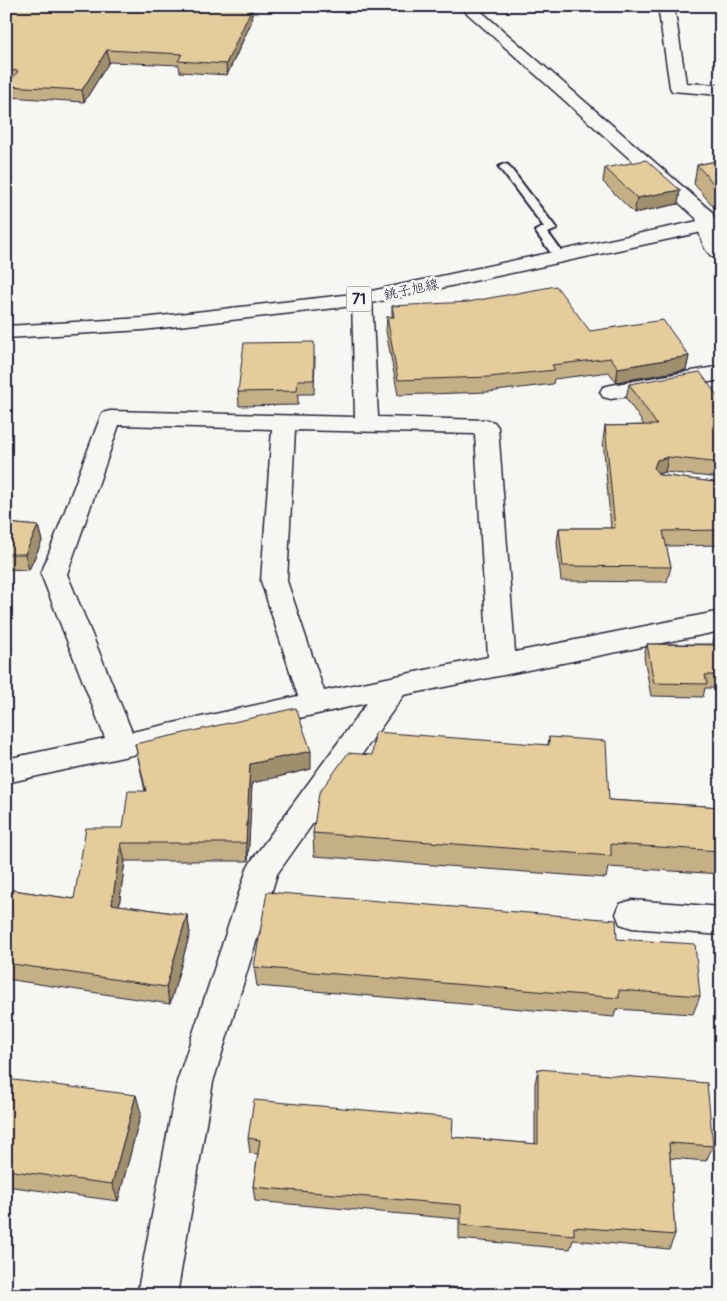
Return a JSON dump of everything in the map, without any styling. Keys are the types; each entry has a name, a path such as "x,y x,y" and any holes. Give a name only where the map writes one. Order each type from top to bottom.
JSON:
{"street":[{"path":"466,6 714,224 713,246 721,255"},
{"path":"666,6 678,87 721,90"},
{"name":"銚子旭線","path":"6,332 143,324 362,299 714,224"},
{"path":"362,299 367,424"},
{"path":"611,392 721,373"},
{"path":"123,746 54,574 110,418 486,427 502,666"},
{"path":"284,422 274,581 315,705"},
{"path":"6,771 395,686 721,621"},
{"path":"157,1295 195,1082 262,869 395,686"},
{"path":"632,914 721,921"}],"lane":[{"path":"504,167 551,229 541,231 560,257"}],"building":[{"path":"6,6 251,6 226,64 178,61 182,54 107,50 82,90 7,86 18,71 6,70"},
{"path":"646,160 680,190 637,198 605,168"},
{"path":"721,160 721,192 697,165"},
{"path":"556,286 590,331 663,320 689,356 618,368 611,358 552,365 555,370 489,377 398,380 387,317 394,317 392,306 468,302"},
{"path":"314,342 314,380 298,380 297,391 238,392 244,343"},
{"path":"700,372 721,401 721,463 668,457 657,460 654,468 659,475 721,483 721,530 663,531 671,567 563,566 559,528 615,528 605,426 657,425 629,384"},
{"path":"6,523 38,526 25,554 6,554"},
{"path":"717,629 721,629 721,644"},
{"path":"647,644 721,645 721,675 705,675 707,684 654,683"},
{"path":"296,708 311,751 250,764 246,843 121,843 112,904 187,915 166,987 6,963 6,889 74,899 86,828 123,828 128,791 146,791 135,744"},
{"path":"375,732 549,745 549,737 606,741 609,800 721,807 721,851 611,844 611,856 313,833 319,793 348,753 372,755"},
{"path":"267,892 616,920 617,939 695,944 700,996 619,990 619,998 254,967"},
{"path":"538,1069 707,1083 713,1146 669,1143 675,1235 574,1227 574,1235 461,1225 461,1205 253,1187 260,1140 248,1138 254,1100 453,1118 452,1137 538,1144"},
{"path":"6,1079 136,1095 112,1184 6,1170"},
{"path":"448,1287 534,1295 447,1295"}]}
